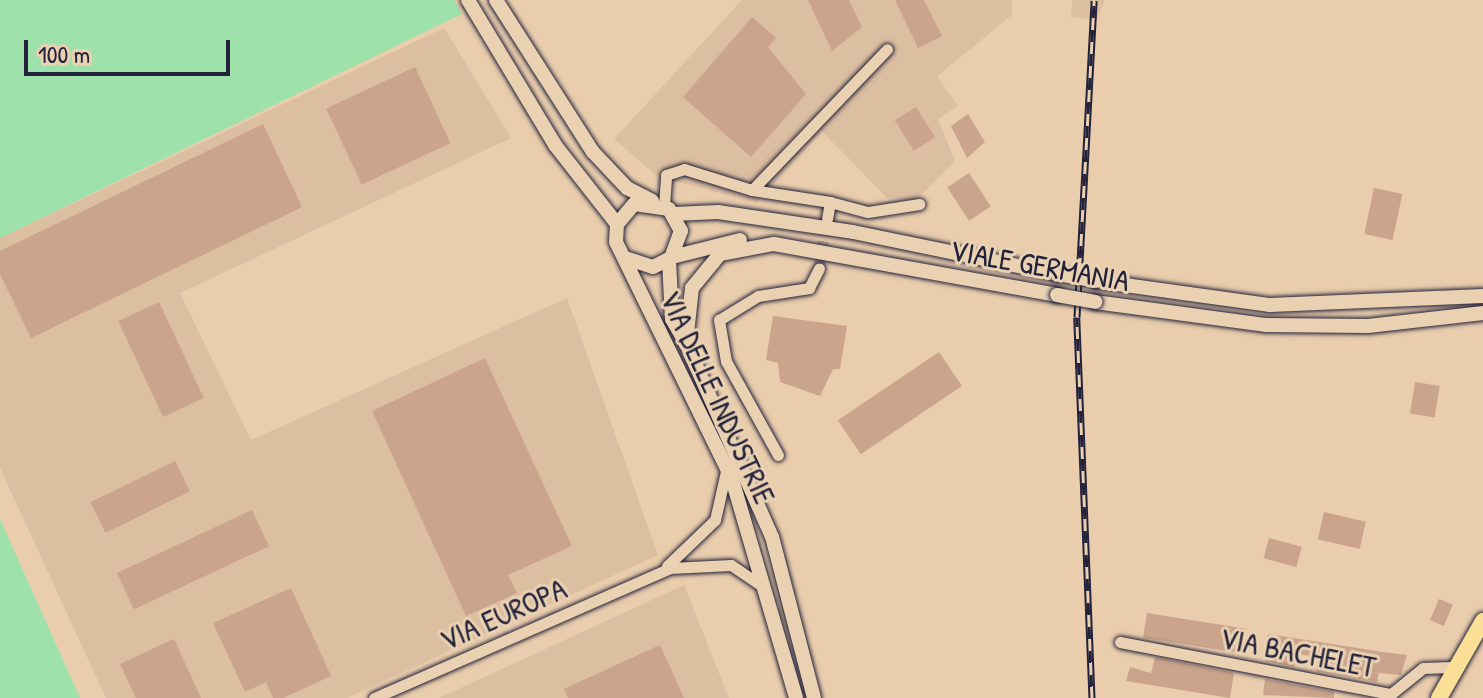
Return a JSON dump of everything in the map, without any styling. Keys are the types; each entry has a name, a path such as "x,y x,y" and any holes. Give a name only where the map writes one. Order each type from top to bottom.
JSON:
{"main road":[{"path":"1439,698 1483,621"}],"street":[{"path":"468,0 555,145 617,224 625,258 643,267 740,240 774,244"},
{"path":"496,0 593,152 627,188 663,207 681,231 670,259 672,319 686,343"},
{"path":"752,190 887,49"},
{"path":"663,207 666,175 684,169 752,190 830,202 868,212 919,204"},
{"path":"827,219 830,202"},
{"path":"617,224 634,204 663,207"},
{"name":"VIALE GERMANIA","path":"663,207 853,232 1096,281 1270,305 1374,306 1483,296"},
{"name":"VIALE GERMANIA","path":"686,343 689,299 705,266 743,246 774,244 1095,302 1266,325 1368,326 1483,313"},
{"name":"VIA DELLE INDUSTRIE","path":"625,258 726,466 768,592 796,698"},
{"path":"778,455 726,361 719,320 758,296 809,288 819,268"},
{"name":"VIA DELLE INDUSTRIE","path":"686,343 772,537 814,698"},
{"name":"VIA EUROPA","path":"652,575 715,520 726,466"},
{"name":"VIA EUROPA","path":"374,698 652,575 718,563 739,568 768,592"},
{"name":"VIA BACHELET","path":"1120,642 1391,694 1423,668 1459,667"}],"shaded area":[{"path":"742,0 1012,0 1012,15 937,76 958,106 938,119 955,161 916,200 887,198 822,131 757,203 657,176 614,139"},
{"path":"1072,0 1105,0 1097,20 1071,17"},
{"path":"444,28 511,138 180,293 251,440 567,298 658,555 347,698 106,698 0,468 0,238"},
{"path":"684,585 729,698 439,698"}],"green space":[{"path":"0,0 454,0 462,14 0,238"},
{"path":"0,519 80,698 0,698"}],"building":[{"path":"808,0 849,0 862,27 832,51"},
{"path":"895,0 924,0 942,36 918,48"},
{"path":"752,17 776,38 768,47 806,94 751,157 683,97"},
{"path":"415,67 450,143 362,185 326,108"},
{"path":"916,107 935,138 914,151 895,120"},
{"path":"968,114 985,142 967,158 951,126"},
{"path":"263,124 302,207 31,338 0,274 0,251"},
{"path":"969,173 991,207 969,221 947,187"},
{"path":"1374,188 1402,194 1393,240 1364,234"},
{"path":"159,302 204,398 163,417 118,321"},
{"path":"773,316 847,326 840,369 833,369 820,396 780,382 778,363 766,360"},
{"path":"939,352 962,386 861,454 838,420"},
{"path":"485,358 572,546 508,575 517,593 466,616 372,411"},
{"path":"1415,382 1440,386 1435,418 1410,414"},
{"path":"175,461 190,492 105,533 91,502"},
{"path":"252,510 269,546 134,609 117,573"},
{"path":"1324,512 1366,522 1360,549 1318,539"},
{"path":"1269,538 1302,547 1296,567 1264,558"},
{"path":"291,588 331,676 283,698 273,698 266,682 245,692 213,623"},
{"path":"1439,599 1453,605 1444,626 1430,620"},
{"path":"1147,613 1246,629 1242,653 1143,638"},
{"path":"1268,634 1407,655 1401,675 1379,673 1377,682 1316,671 1318,657 1297,654 1294,667 1265,661"},
{"path":"174,639 201,698 136,698 120,664"},
{"path":"660,645 684,698 568,698 564,689"},
{"path":"1155,657 1234,673 1230,698 1126,681 1130,667 1151,673"},
{"path":"1265,679 1334,692 1334,698 1263,695"}],"tunnel":[{"path":"819,268 826,223"}],"railway":[{"path":"1092,698 1077,317 1094,0"}]}
